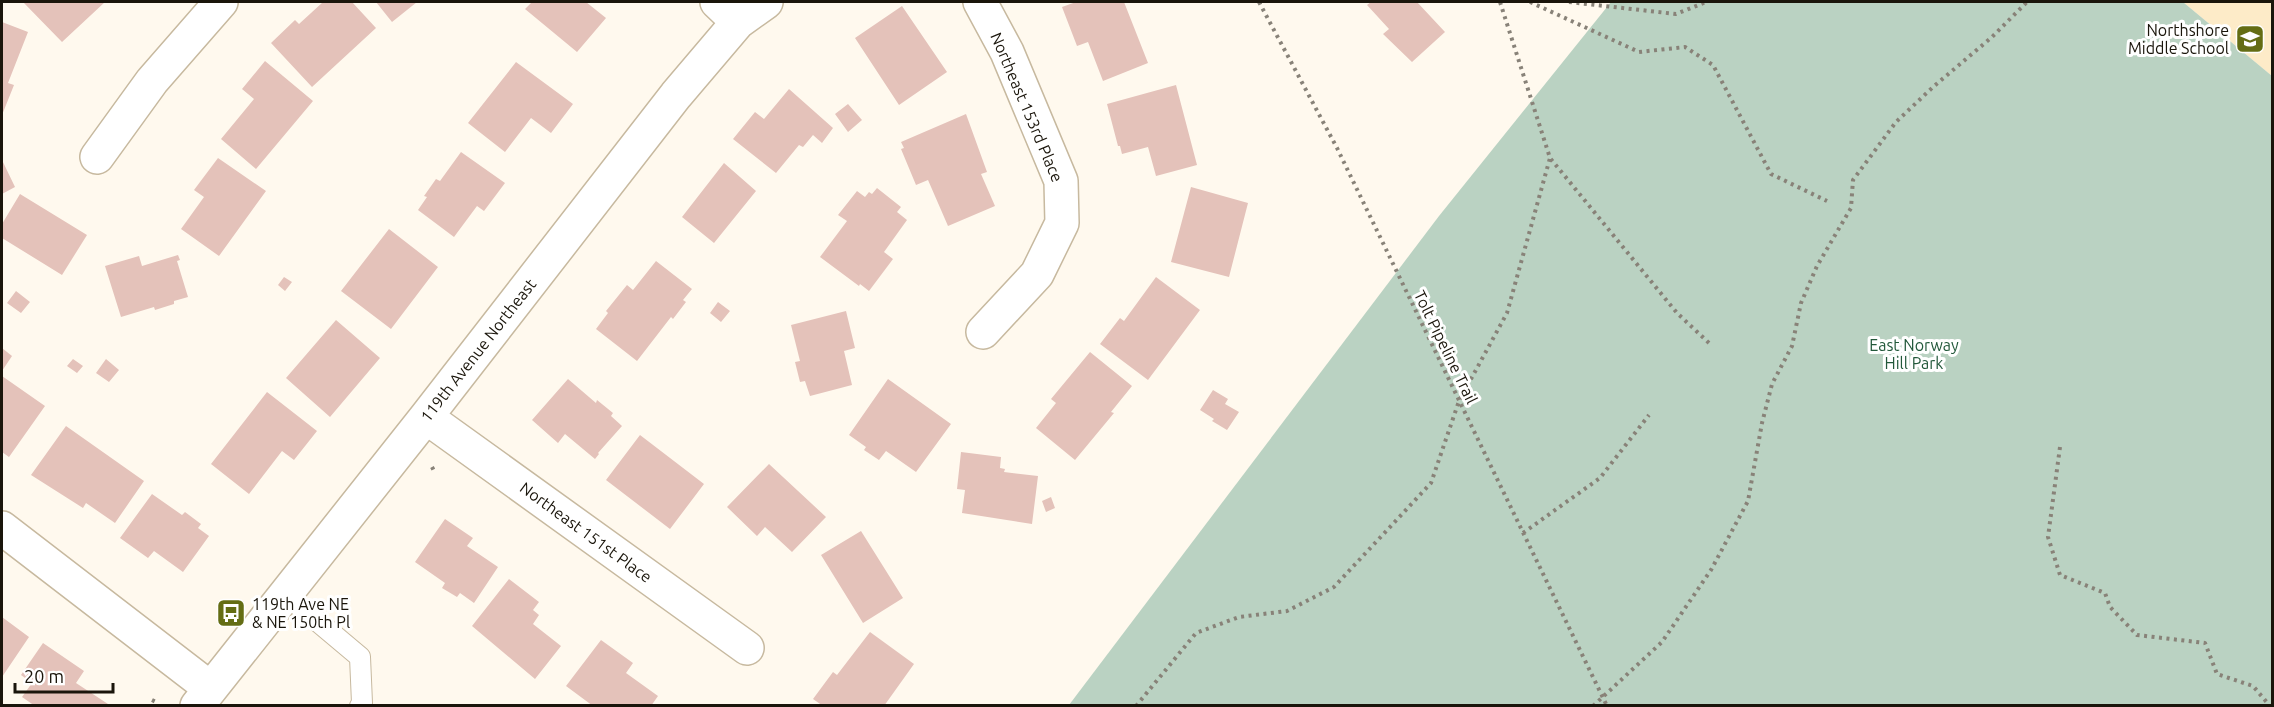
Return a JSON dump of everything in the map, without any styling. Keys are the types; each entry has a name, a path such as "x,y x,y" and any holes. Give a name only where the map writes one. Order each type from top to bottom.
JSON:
{"street":[{"path":"97,157 152,81 221,2"},
{"name":"119th Avenue Northeast","path":"203,697 426,417 676,94 728,12 766,2"},
{"name":"Northeast 153rd Place","path":"980,2 1007,52 1061,181 1062,223 1037,274 983,332"},
{"name":"Northeast 151st Place","path":"426,417 747,648"},
{"path":"2,528 203,697"}],"lane":[{"path":"285,594 360,657 362,703 360,705"}],"path":[{"name":"Tolt Pipeline Trail","path":"1259,2 1337,148 1606,705"},
{"path":"1500,2 1550,158 1677,313 1709,343"},
{"path":"1530,2 1639,52 1685,47 1713,65 1771,174 1827,201"},
{"path":"1569,2 1676,14 1707,2"},
{"path":"1593,705 1662,642 1711,570 1748,501 1762,423 1772,384 1792,346 1801,303 1817,266 1851,208 1853,180 1896,122 1992,37 2027,2"},
{"path":"1136,705 1196,633 1239,617 1287,611 1334,587 1431,483 1459,401 1507,313 1550,158"},
{"path":"1522,533 1600,478 1649,416"},
{"path":"2060,447 2049,537 2060,575 2105,593 2110,607 2138,635 2205,644 2217,674 2253,686 2270,705"}],"shaded area":[{"name":"Northshore Middle School","path":"2183,2 2272,2 2272,76"}],"green space":[{"name":"East Norway Hill Park","path":"1611,2 2183,2 2272,76 2272,705 1069,705 1439,216"}],"building":[{"path":"23,2 105,2 62,42"},
{"path":"323,2 352,2 376,28 312,87 271,43 295,20 299,24"},
{"path":"376,2 417,2 392,22"},
{"path":"532,2 586,2 606,18 577,52 525,9"},
{"path":"1076,2 1124,2 1148,63 1103,81 1088,42 1077,46 1062,7"},
{"path":"1371,2 1417,2 1445,32 1412,62 1383,34 1389,29 1367,5"},
{"path":"902,6 947,72 899,105 855,38"},
{"path":"2,22 28,32 8,83 14,85 2,115"},
{"path":"265,61 313,101 256,169 221,139 254,99 242,89"},
{"path":"516,62 573,104 551,133 531,118 505,152 468,123"},
{"path":"1176,85 1197,165 1156,176 1148,147 1122,154 1107,104"},
{"path":"789,89 833,128 822,143 813,135 803,147 799,145 776,173 733,139 755,112 764,119"},
{"path":"848,104 862,120 848,132 835,114"},
{"path":"966,114 987,172 981,174 995,206 948,226 928,180 916,185 901,149 904,148 901,142"},
{"path":"461,152 505,183 484,211 477,206 454,237 418,210 427,197 424,196 436,179 440,181"},
{"path":"218,158 266,191 219,256 181,229 204,197 194,190"},
{"path":"2,160 15,187 2,194"},
{"path":"724,163 756,191 714,243 682,217"},
{"path":"1191,187 1248,203 1229,277 1171,262"},
{"path":"877,188 901,207 897,212 907,220 884,252 893,259 869,291 820,257 847,221 838,215 857,191 865,197"},
{"path":"20,194 87,235 62,275 2,238 2,224"},
{"path":"389,229 438,267 391,329 341,291"},
{"path":"178,255 180,260 177,261 188,297 155,310 154,307 121,317 105,266 139,256 142,266"},
{"path":"656,261 692,289 683,300 686,302 673,319 671,317 637,361 596,329 608,313 606,311 627,285 633,290"},
{"path":"284,277 292,282 285,291 278,285"},
{"path":"1156,277 1200,310 1148,380 1100,344 1120,318 1124,321"},
{"path":"16,291 30,302 21,313 7,303"},
{"path":"718,302 730,311 721,322 710,313"},
{"path":"846,311 855,348 844,351 852,385 810,396 805,381 800,382 795,362 800,361 791,325"},
{"path":"336,320 380,358 330,417 286,378"},
{"path":"2,348 12,356 2,371"},
{"path":"1090,352 1132,386 1111,412 1114,413 1075,460 1036,428 1056,403 1051,399"},
{"path":"73,359 83,366 77,373 67,366"},
{"path":"106,359 119,370 109,382 96,373"},
{"path":"2,376 45,406 9,457 2,452"},
{"path":"568,379 596,403 597,400 613,413 611,416 622,426 595,459 565,434 558,443 532,420"},
{"path":"888,379 951,424 916,472 886,451 879,460 864,450 866,447 849,435"},
{"path":"1213,390 1228,399 1225,404 1239,412 1227,430 1200,410"},
{"path":"267,392 317,431 294,460 282,451 249,494 211,464"},
{"path":"66,426 144,481 115,523 86,503 83,508 31,475"},
{"path":"640,435 704,484 670,529 606,480"},
{"path":"961,452 1001,457 1000,468 1005,469 1004,472 1038,476 1032,524 962,513 965,490 957,489"},
{"path":"769,464 826,517 792,552 765,527 757,536 727,507"},
{"path":"152,494 182,515 185,512 201,524 198,528 209,536 183,572 154,551 148,558 120,538"},
{"path":"1051,497 1055,508 1046,512 1042,501"},
{"path":"445,519 473,538 467,546 498,567 474,603 460,593 457,597 442,588 445,583 415,562"},
{"path":"861,531 903,598 863,623 821,555"},
{"path":"509,579 539,602 533,610 539,615 533,624 561,646 535,679 472,626"},
{"path":"2,617 29,637 2,677"},
{"path":"870,632 914,664 884,706 823,706 813,699 833,672 837,675"},
{"path":"601,640 633,663 626,673 658,696 651,706 593,706 566,686"},
{"path":"43,643 84,671 76,683 108,704 107,706 35,706 22,697 32,683 21,675"}],"place":[{"name":"Northshore Middle School","path":"2250,39"},
{"name":"119th Ave NE & NE 150th Pl","path":"231,613"}]}
